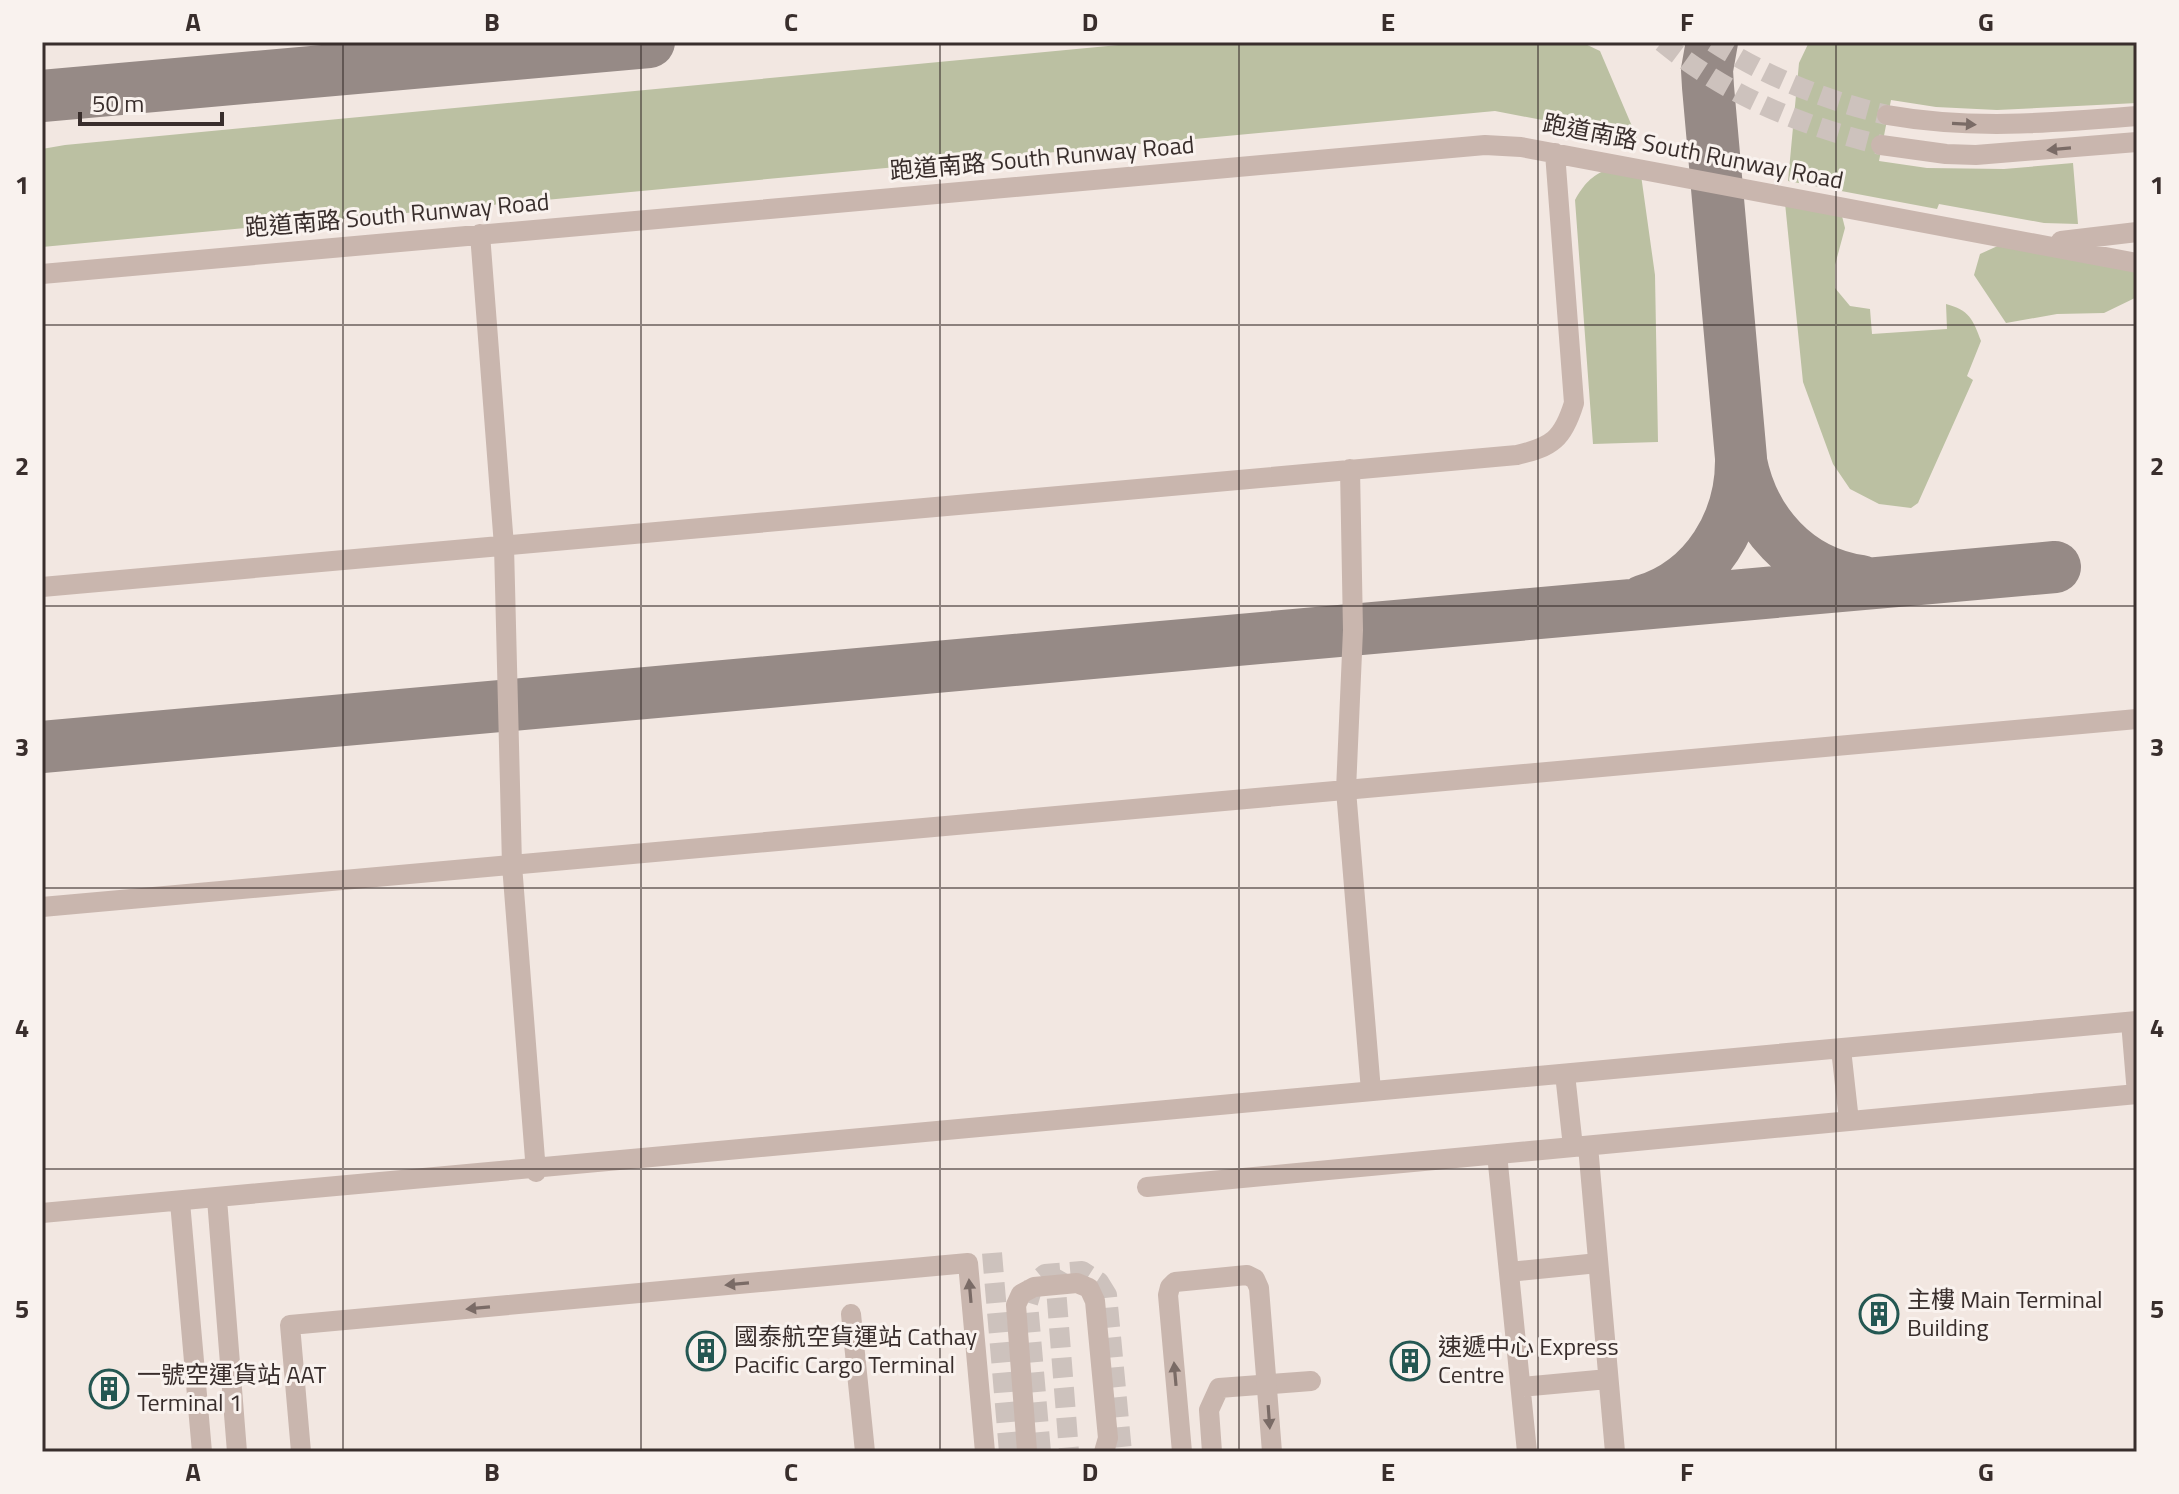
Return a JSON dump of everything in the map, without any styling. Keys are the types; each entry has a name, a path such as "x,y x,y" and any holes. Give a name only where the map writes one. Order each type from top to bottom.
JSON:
{"lane":[{"path":"1887,115 1995,125 2137,116"},
{"path":"1881,145 1976,155 2137,142"},
{"name":"跑道南路 South Runway Road","path":"42,274 1485,145 1555,153 2137,263"},
{"path":"42,587 1517,455 1542,449 1558,437 1569,422 1574,403 1555,153"},
{"name":"跑道南路 South Runway Road","path":"2041,243 2137,232"},
{"path":"480,234 504,546 512,865 536,1172"},
{"path":"1350,469 1353,630 1346,790 1371,1091"},
{"path":"42,907 2137,719"},
{"path":"42,1213 536,1172 1371,1091 2134,1022 2137,1094 1147,1187"},
{"path":"1841,1049 1849,1121"},
{"path":"1565,1074 1598,1263 1615,1452"},
{"path":"1497,1154 1527,1452"},
{"path":"217,1199 237,1452"},
{"path":"180,1202 202,1452"},
{"path":"301,1452 290,1325 968,1263 985,1452"},
{"path":"1509,1272 1598,1263"},
{"path":"1182,1452 1168,1295 1170,1287 1175,1282 1247,1275 1255,1279 1259,1288 1272,1452"},
{"path":"1027,1452 1016,1305 1021,1294 1034,1287 1077,1283 1089,1288 1095,1301 1108,1438 1104,1452"},
{"path":"851,1314 865,1452"},
{"path":"1521,1387 1608,1379"},
{"path":"1212,1452 1209,1410 1219,1388 1311,1381"}],"green space":[{"path":"1150,42 1581,42 1600,51 1637,138 1495,111 42,247 42,149"},
{"path":"1809,42 2137,42 2137,103 1997,110 1936,107 1891,100 1879,161 1927,168 2004,169 2073,163 2078,224 2044,223 1939,204 1937,209 1788,181 1799,63"},
{"path":"1608,169 1641,175 1655,275 1658,442 1593,444 1575,200 1588,181"},
{"path":"1785,203 1842,216 1845,228 1835,265 1835,288 1850,306 1870,309 1872,334 1947,329 1946,304 1965,313 1978,333 1981,341 1967,376 1973,380 1918,503 1911,508 1879,504 1850,489 1833,464 1803,382"},
{"path":"2002,244 2137,270 2137,297 2104,313 2057,314 2006,323 1974,275 1980,254"}],"taxiway":[{"path":"42,96 649,42"},
{"path":"1643,601 1685,580 1702,564 1727,526 1740,481 1741,458 1708,87 1707,70 1712,42"},
{"path":"1741,461 1756,504 1782,540 1817,567 1861,581"},
{"path":"42,747 2055,567"}],"tunnel":[{"path":"1662,42 1713,78 1766,106 1821,128 1881,145"},
{"path":"1713,42 1797,86 1887,115"},
{"path":"992,1253 1009,1452"},
{"path":"1059,1269 1055,1276 1069,1452"},
{"path":"1041,1452 1028,1303 1034,1283 1045,1274 1082,1271 1099,1282 1107,1295 1122,1452"}],"place":[{"name":"主樓 Main Terminal Building","path":"1879,1314"},
{"name":"國泰航空貨運站 Cathay Pacific Cargo Terminal","path":"706,1351"},
{"name":"速遞中心 Express Centre","path":"1410,1361"},
{"name":"一號空運貨站 AAT Terminal 1","path":"109,1389"}]}
